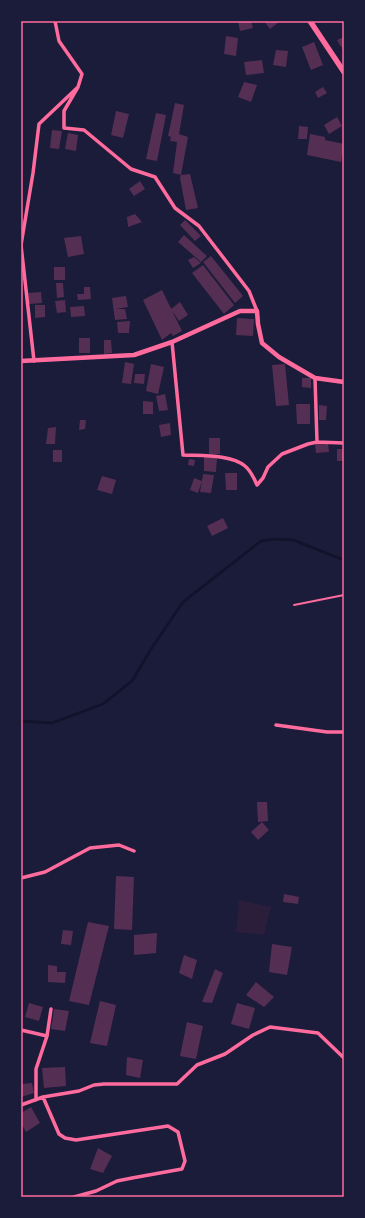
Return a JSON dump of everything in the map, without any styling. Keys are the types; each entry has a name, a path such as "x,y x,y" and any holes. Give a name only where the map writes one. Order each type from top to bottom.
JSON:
{"main road":[{"path":"310,21 344,72"}],"street":[{"path":"55,21 59,41 82,74 78,87 64,111 64,128 84,130 131,169 156,177 175,208 199,226 249,291 257,311 262,343 279,357 315,378 344,382"},
{"path":"34,361 21,245 33,173 39,124 78,87"},
{"path":"21,362 134,355 172,342 240,311 257,311"},
{"path":"172,342 183,455 224,456 245,465 257,484 264,478 268,467 282,454 317,442 344,443"},
{"path":"315,378 317,442"},
{"path":"276,725 327,732 344,732"},
{"path":"21,878 45,872 90,848 119,845 134,851"},
{"path":"36,1100 36,1069 47,1036 51,1009"},
{"path":"21,1105 43,1097 80,1091 94,1085 177,1084 197,1065 225,1054 253,1035 270,1027 318,1033 344,1058"},
{"path":"21,1030 47,1036"},
{"path":"43,1097 59,1134 65,1138 76,1140 168,1126 178,1132 185,1161 182,1170 117,1181 96,1191 74,1197"},
{"path":"93,1197 96,1191"}],"lane":[{"path":"294,605 344,595"}],"shaded area":[{"path":"239,900 271,907 264,935 236,932"}],"building":[{"path":"238,21 251,21 253,28 240,31"},
{"path":"264,21 280,21 270,29"},
{"path":"226,36 238,38 236,56 224,54"},
{"path":"344,37 344,46 341,47 337,40"},
{"path":"314,42 323,65 311,70 302,47"},
{"path":"276,50 288,51 286,67 273,65"},
{"path":"262,60 264,73 246,75 244,62"},
{"path":"244,82 257,85 251,102 238,97"},
{"path":"323,87 327,93 318,98 315,92"},
{"path":"175,103 184,105 179,134 188,137 181,175 173,173 177,142 170,141 171,137 168,136"},
{"path":"116,111 129,114 123,138 111,135"},
{"path":"156,113 166,115 157,161 146,159"},
{"path":"337,117 342,126 329,134 324,125"},
{"path":"299,126 308,127 307,139 298,139"},
{"path":"52,130 62,131 59,149 50,148"},
{"path":"68,133 78,135 76,151 65,149"},
{"path":"310,134 325,137 325,140 344,144 341,162 307,155"},
{"path":"190,174 198,208 186,210 180,178 181,175"},
{"path":"140,181 145,189 134,196 129,189"},
{"path":"135,214 142,222 128,227 127,217"},
{"path":"185,220 201,236 195,241 180,225"},
{"path":"184,235 207,256 201,262 178,242"},
{"path":"81,236 84,254 68,257 64,238"},
{"path":"211,256 243,296 235,303 203,262"},
{"path":"194,257 201,263 193,268 188,260"},
{"path":"203,265 234,305 224,314 192,273"},
{"path":"54,267 65,267 65,280 54,280"},
{"path":"56,283 63,283 64,297 57,298"},
{"path":"84,287 90,287 91,299 78,300 77,294 84,294"},
{"path":"162,290 182,331 173,336 171,333 162,340 143,300"},
{"path":"41,292 42,303 29,304 28,293"},
{"path":"126,296 128,307 116,309 125,309 127,319 115,320 112,298"},
{"path":"65,300 66,312 57,313 55,301"},
{"path":"180,302 188,315 179,321 171,309"},
{"path":"35,305 45,305 45,317 35,318"},
{"path":"84,306 85,316 71,317 70,307"},
{"path":"237,318 254,319 253,336 236,335"},
{"path":"130,321 129,333 118,333 117,322"},
{"path":"79,338 90,338 90,353 79,353"},
{"path":"104,340 111,340 112,353 104,354"},
{"path":"125,362 134,364 131,384 122,383"},
{"path":"151,364 164,367 158,394 146,391"},
{"path":"285,364 289,405 276,406 272,365"},
{"path":"135,374 145,374 144,384 134,383"},
{"path":"302,378 311,378 311,388 302,387"},
{"path":"165,394 168,410 159,411 156,396"},
{"path":"143,401 153,402 153,414 143,414"},
{"path":"296,404 310,404 310,424 297,424"},
{"path":"319,405 327,406 326,420 319,420"},
{"path":"80,420 86,420 85,429 79,430"},
{"path":"170,423 171,435 161,437 159,425"},
{"path":"56,427 55,444 46,444 48,428"},
{"path":"209,438 220,438 220,454 209,454"},
{"path":"328,443 329,452 316,453 315,444"},
{"path":"337,449 344,449 344,461 337,461"},
{"path":"53,450 62,450 62,462 53,462"},
{"path":"204,457 217,457 216,472 204,471"},
{"path":"189,459 195,460 194,466 188,465"},
{"path":"225,473 237,473 237,490 226,490"},
{"path":"203,474 214,475 211,493 200,492"},
{"path":"102,476 116,480 112,494 97,490"},
{"path":"194,478 202,481 198,493 190,490"},
{"path":"223,518 228,528 212,536 207,526"},
{"path":"257,802 267,802 268,821 258,822"},
{"path":"262,822 269,830 258,840 251,832"},
{"path":"116,876 134,877 132,930 114,929"},
{"path":"284,894 299,897 298,904 283,902"},
{"path":"88,922 109,926 89,1005 69,1001"},
{"path":"63,930 73,931 71,945 61,944"},
{"path":"157,933 156,953 134,955 134,935"},
{"path":"272,944 292,947 287,975 269,972"},
{"path":"184,955 197,960 192,979 179,973"},
{"path":"48,965 57,966 57,972 66,972 65,983 48,982"},
{"path":"215,969 223,973 212,1003 202,1002"},
{"path":"256,982 274,997 264,1007 246,995"},
{"path":"100,1001 116,1005 107,1046 90,1043"},
{"path":"29,1003 43,1007 39,1021 25,1017"},
{"path":"237,1003 255,1008 249,1029 231,1024"},
{"path":"54,1009 69,1011 65,1031 51,1029"},
{"path":"187,1022 203,1026 196,1059 180,1056"},
{"path":"127,1057 143,1060 140,1078 126,1075"},
{"path":"65,1067 66,1086 44,1088 42,1068"},
{"path":"32,1083 34,1093 21,1097 21,1084"},
{"path":"31,1107 40,1123 26,1132 21,1123 21,1113"},
{"path":"98,1148 112,1156 103,1173 90,1169"}],"waterway":[{"path":"21,721 52,723 103,704 132,681 153,646 183,602 261,541 276,539 293,540 344,560"}]}
